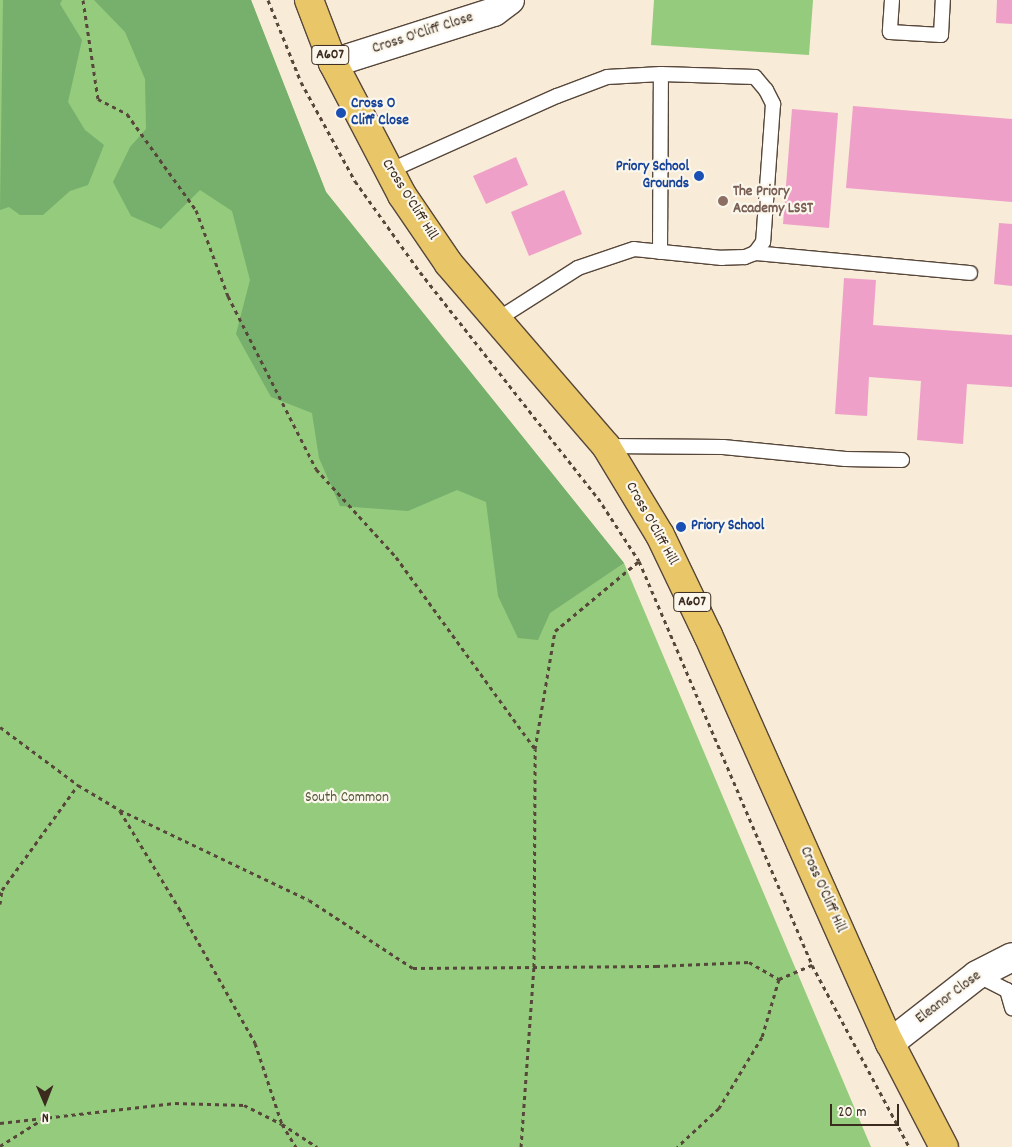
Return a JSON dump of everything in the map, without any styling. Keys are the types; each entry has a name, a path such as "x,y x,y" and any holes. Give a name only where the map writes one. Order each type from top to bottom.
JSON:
{"main road":[{"name":"Cross O'Cliff Hill","path":"309,0 333,63 402,195 449,264 606,446 660,535 708,635 890,1044 944,1147"}],"street":[{"name":"Cross O'Cliff Close","path":"333,63 494,12 510,0"},
{"name":"Eleanor Close","path":"890,1044 977,975 1012,957"}],"lane":[{"path":"892,0 890,32 941,35 943,0"},
{"path":"660,252 661,74"},
{"path":"389,171 557,96 608,77 661,74 755,76 766,90 773,104 763,242 755,252 746,257 722,258 634,249 578,268 498,319"},
{"path":"755,252 970,274"},
{"path":"606,446 723,447 845,458 902,460"},
{"path":"977,975 1007,990 1012,1008"}],"path":[{"path":"82,0 98,99 127,114 196,210 228,296 316,469 396,557 535,749"},
{"path":"521,1147 534,967 535,749 555,631 639,562 812,965 909,1147"},
{"path":"0,726 78,785 120,810 309,900 413,968 749,962 780,979"},
{"path":"0,904 2,890 78,785"},
{"path":"120,810 180,908 255,1043 282,1124 296,1147"},
{"path":"677,1147 719,1108 762,1037 780,979 812,965"},
{"path":"0,1123 49,1115 175,1103 244,1105 282,1124 316,1147"},
{"path":"0,1146 49,1115"}],"green space":[{"name":"South Common","path":"0,0 251,0 326,192 624,563 871,1147 0,1147"},
{"path":"3,0 62,0 60,4 82,40 68,102 85,130 104,145 88,185 70,191 43,215 20,215 9,207 0,210"},
{"path":"94,0 251,0 326,192 624,563 550,613 538,640 518,638 498,596 486,502 457,490 408,511 340,506 319,458 312,413 271,397 236,334 250,280 232,211 200,190 161,229 131,216 113,182 130,147 146,129 145,79 125,32"},
{"path":"654,0 813,0 809,55 651,45"}],"building":[{"path":"997,0 1012,0 1012,24 996,23"},
{"path":"853,106 1012,119 1012,202 846,188"},
{"path":"792,109 838,113 829,228 783,224"},
{"path":"516,157 528,185 486,204 473,176"},
{"path":"564,190 582,234 529,256 511,212"},
{"path":"999,223 1012,224 1012,286 994,284"},
{"path":"844,278 876,280 873,325 1012,335 1012,387 967,384 963,444 917,440 921,381 869,377 867,416 835,414"}],"place":[{"name":"Cross O Cliff Close","path":"341,113"},
{"name":"Priory School Grounds","path":"699,176"},
{"name":"The Priory Academy LSST","path":"723,201"},
{"name":"Priory School","path":"681,527"}]}
